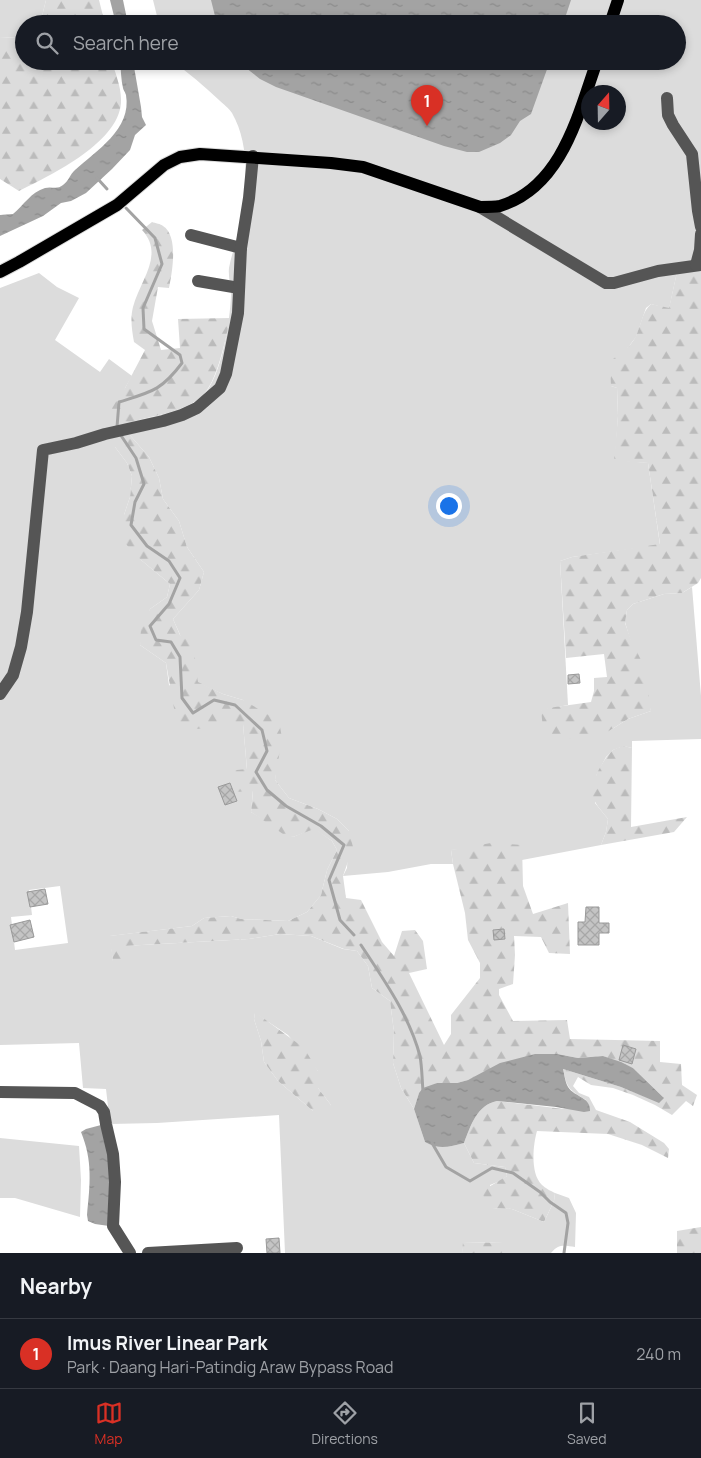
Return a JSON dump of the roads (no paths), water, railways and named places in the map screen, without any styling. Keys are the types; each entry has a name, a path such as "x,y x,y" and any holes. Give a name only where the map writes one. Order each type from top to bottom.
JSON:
{"main road":[{"path":"613,15 618,0"},
{"path":"0,272 117,205 164,165 180,157 200,154 253,156 363,167 480,207 498,206 530,190 546,175 569,138 594,70"}],"street":[{"path":"667,98 668,115 692,154 701,227"},
{"path":"0,694 13,674 21,648 27,612 42,478 43,450 182,415 197,408 220,388 226,374 238,313 238,288 253,156"},
{"path":"480,207 606,283 614,283 658,271 699,265 701,234"},
{"path":"191,234 242,248"},
{"path":"198,281 238,288"},
{"path":"0,1092 75,1093 100,1106 104,1112 113,1154 115,1182 113,1226 130,1253"},
{"path":"148,1253 237,1248"}],"water":[{"path":"110,0 123,0 126,15 114,15"},
{"path":"211,0 571,0 566,15 215,15"},
{"path":"121,70 135,70 142,117 146,125 135,135 130,150 86,193 71,201 61,203 43,216 0,236 0,215 13,214 40,190 63,185 73,172 111,138 124,118 126,95 122,85"},
{"path":"248,70 547,70 531,114 520,121 511,135 500,143 479,152 467,152 444,146 276,87 260,79"},
{"path":"535,1054 557,1054 578,1058 603,1056 621,1062 633,1068 664,1098 659,1103 621,1087 563,1069 569,1089 588,1102 590,1111 584,1112 497,1101 490,1103 480,1111 472,1123 464,1143 449,1147 439,1147 425,1142 414,1109 419,1093 423,1088 437,1083 457,1083 468,1080 500,1063"},
{"path":"101,1125 110,1153 109,1226 88,1221 87,1215 90,1183 89,1163 81,1132"}],"waterway":[{"path":"97,178 107,189"},
{"path":"117,427 119,402 155,389 168,380 182,363 180,355 144,329 143,308 162,264 155,238 126,208"},
{"path":"120,434 136,458 144,484 135,502 131,525 147,546 169,561 180,578 169,604 150,626 156,640 171,642 180,657 182,698 193,713 214,700 235,705 262,730 267,751 256,772 267,790 286,806 321,826 344,845 329,880 340,920 354,935"},
{"path":"361,945 395,998 409,1026 420,1056 423,1091"},
{"path":"432,1143 446,1167 470,1181 492,1168 513,1173 566,1213 568,1223 564,1253"}],"place":[{"name":"Imus River Linear Park","path":"427,126"}]}
